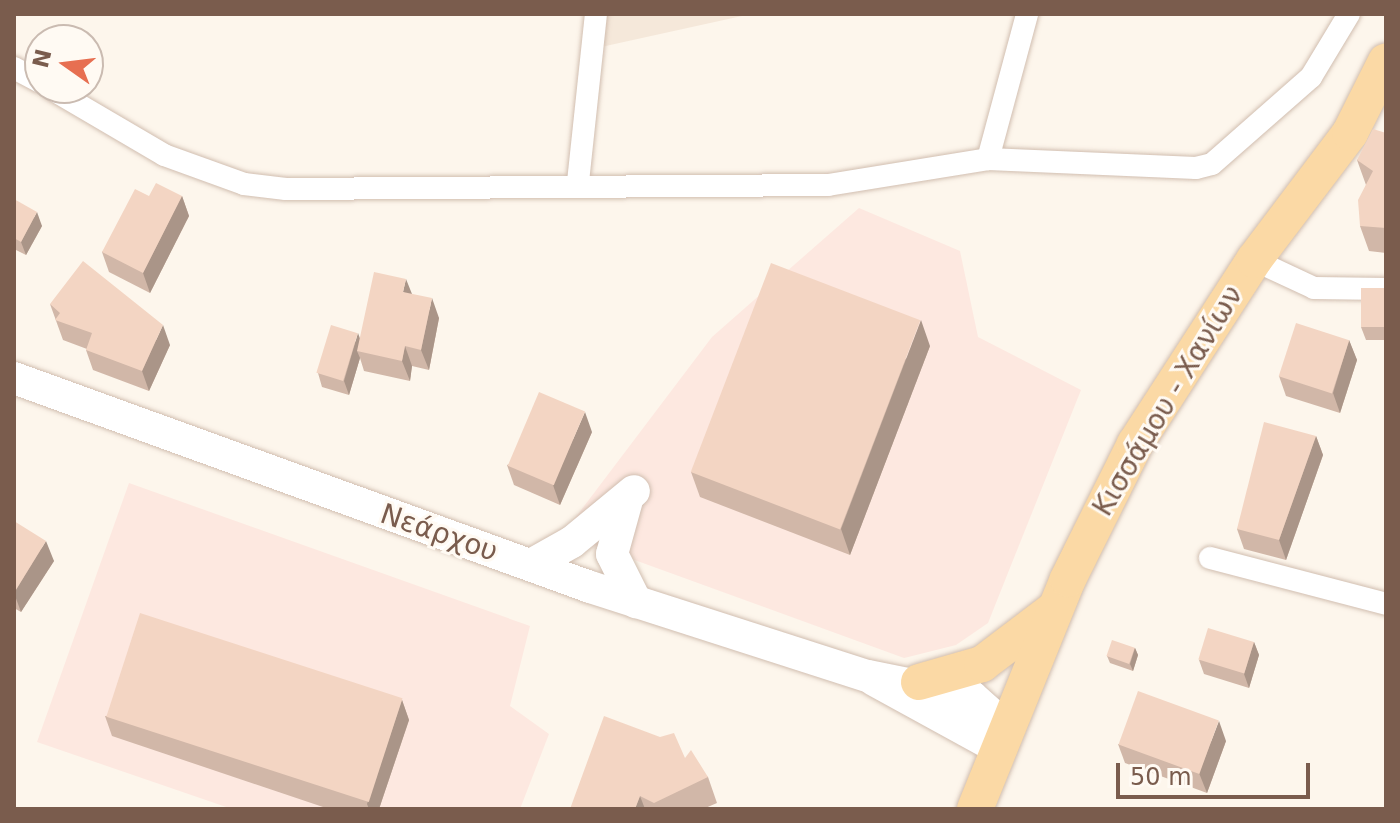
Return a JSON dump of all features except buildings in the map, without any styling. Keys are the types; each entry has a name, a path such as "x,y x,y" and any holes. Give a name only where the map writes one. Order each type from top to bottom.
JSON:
{"main road":[{"name":"Κισσάμου - Χανίων","path":"975,809 1056,607 1135,444 1254,260 1350,133 1386,61"},
{"path":"915,694 982,664 1056,607"}],"street":[{"path":"578,182 596,14"},
{"path":"988,159 1027,14"},
{"path":"77,104 164,155 244,184 457,191 578,182 828,185 988,159 1212,164 1311,77 1349,14"},
{"path":"1254,260 1314,288 1386,289"},
{"name":"Νεάρχου","path":"14,378 636,602 915,694 972,697 1004,739"},
{"path":"531,565 572,542 634,491 618,513 612,554 636,602"},
{"path":"1210,558 1386,604"}],"shaded area":[{"path":"592,14 751,14 592,49"},
{"path":"859,208 960,251 978,337 1081,390 988,623 956,645 904,658 563,534 712,337"},
{"path":"129,483 530,626 510,706 549,734 520,809 232,809 37,742"}]}
